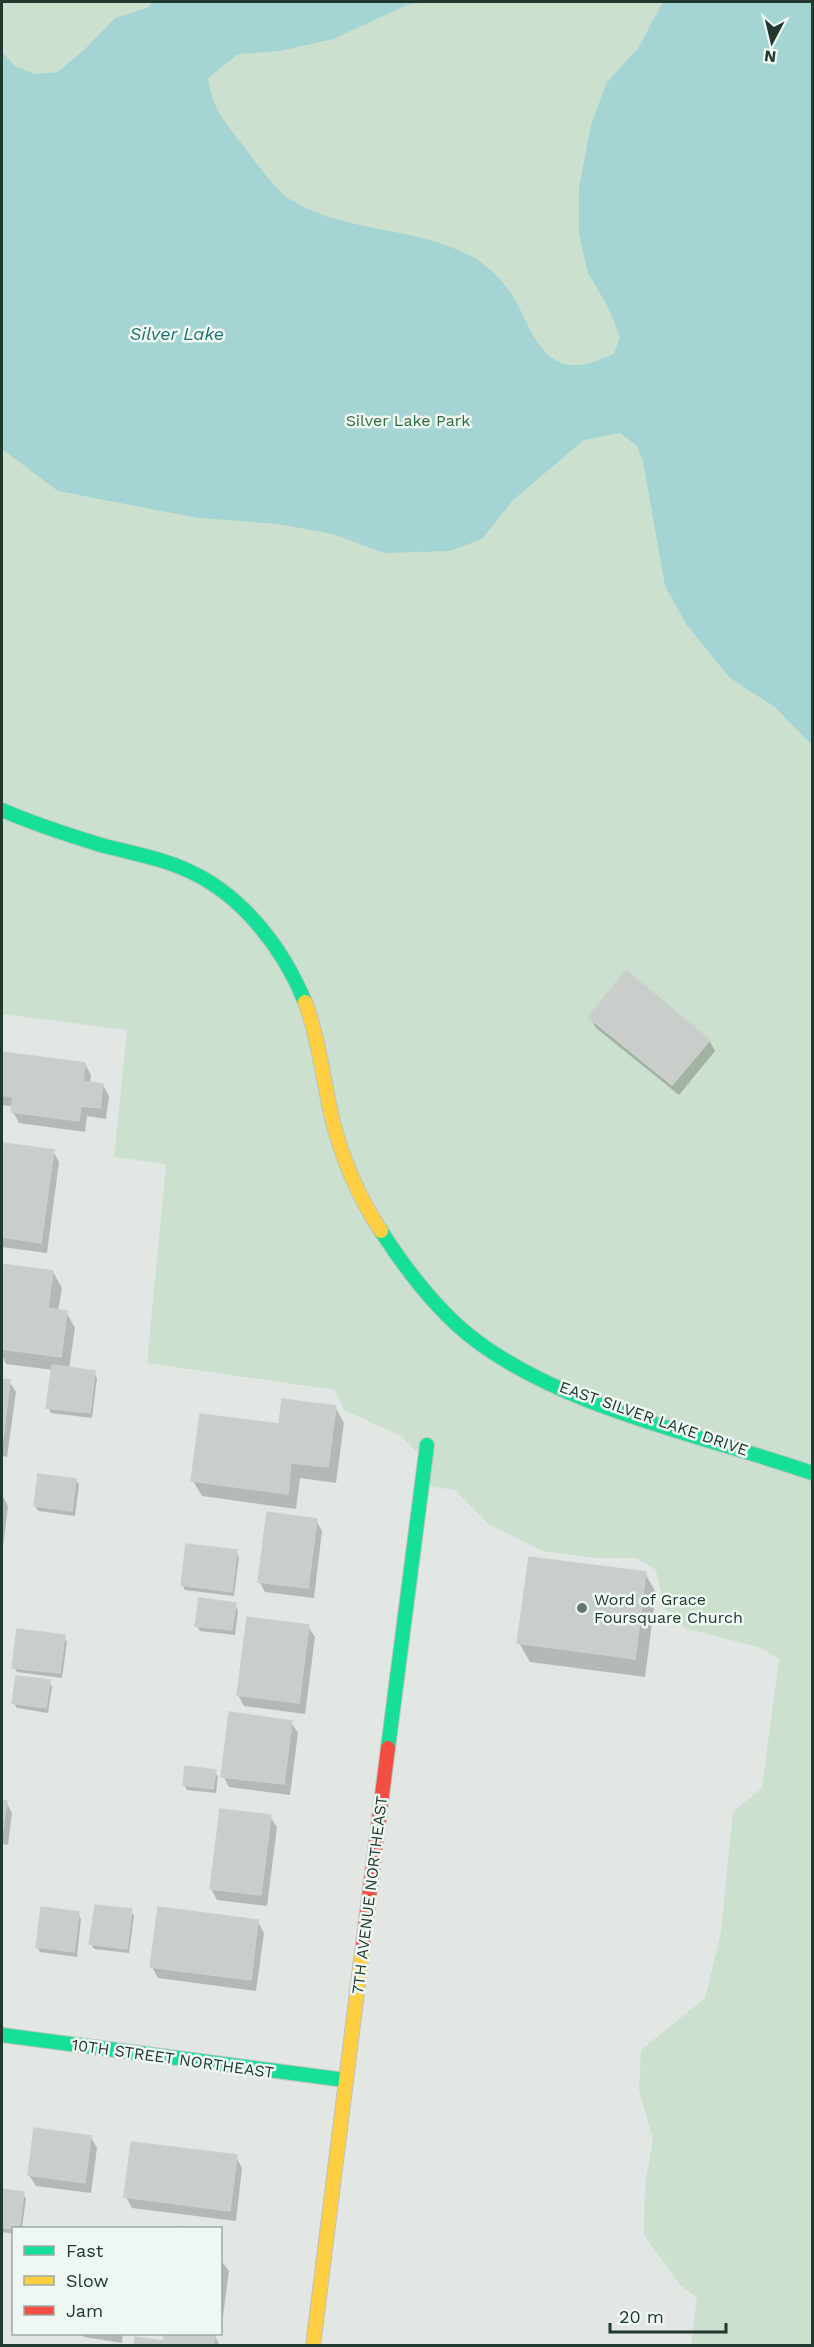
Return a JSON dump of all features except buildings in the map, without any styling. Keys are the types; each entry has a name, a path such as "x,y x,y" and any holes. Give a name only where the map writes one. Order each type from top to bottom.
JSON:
{"street":[{"name":"EAST SILVER LAKE DRIVE","path":"2,810 60,832 155,857 197,874 231,897 256,922 302,991 315,1033 339,1144 354,1185 379,1230 447,1314 480,1343 525,1369 580,1396 813,1473"},
{"name":"7TH AVENUE NORTHEAST","path":"313,2346 427,1445"},
{"name":"10TH STREET NORTHEAST","path":"2,2035 345,2080"}],"green space":[{"name":"Silver Lake Park","path":"2,2 812,2 812,2345 691,2345 697,2297 680,2285 644,2235 645,2185 653,2139 639,2090 641,2050 705,1998 721,1932 733,1812 762,1788 779,1659 761,1648 685,1628 665,1609 656,1570 636,1558 595,1558 543,1551 490,1525 455,1490 422,1485 425,1460 401,1436 344,1410 335,1390 147,1363 166,1164 114,1157 127,1030 2,1014"}],"water":[{"name":"Silver Lake","path":"153,2 423,2 407,5 333,39 280,51 238,54 208,78 213,100 227,124 273,184 285,196 312,211 356,224 425,239 475,258 500,279 510,292 531,332 546,352 555,360 579,365 614,354 620,337 608,307 588,273 579,234 579,188 591,125 607,82 639,47 663,2 812,2 812,745 775,707 730,678 686,624 665,586 643,461 636,445 620,433 584,440 513,500 482,539 450,551 384,553 333,534 278,524 198,518 58,491 2,449 2,51 14,66 35,74 58,72 84,50 115,18 147,8"}],"traffic: fast":[{"path":"2,810 39,825 101,845 168,863 208,881 226,894 259,925 285,962 305,1002"},
{"path":"381,1231 410,1273 445,1313 470,1336 506,1361 589,1401 812,1473"},
{"path":"388,1748 427,1445"},
{"path":"2,2035 345,2080"}],"traffic: slow":[{"path":"305,1002 314,1030 332,1118 341,1148 358,1191 381,1231"},
{"path":"313,2346 363,1944"}],"traffic: jam":[{"path":"363,1944 388,1748"}],"place":[{"name":"Word of Grace Foursquare Church","path":"582,1608"}]}
